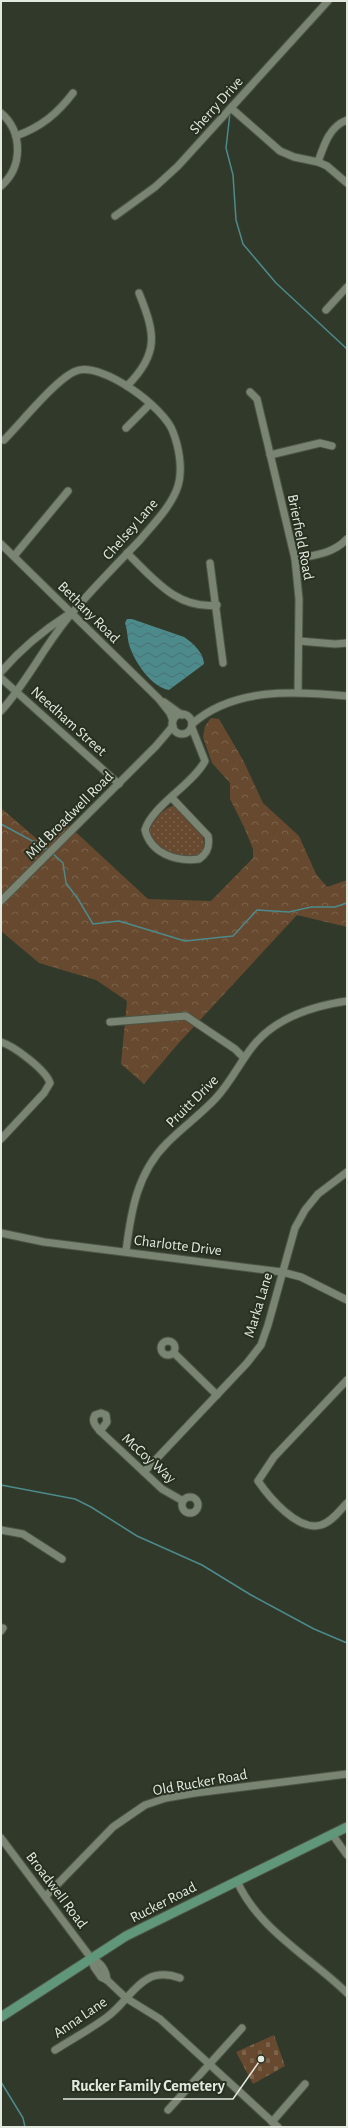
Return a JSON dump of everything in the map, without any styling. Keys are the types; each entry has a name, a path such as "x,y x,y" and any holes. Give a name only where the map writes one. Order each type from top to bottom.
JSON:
{"main road":[{"name":"Rucker Road","path":"1,2016 126,1936 347,1827"}],"street":[{"name":"Sherry Drive","path":"115,216 170,175 328,1"},
{"path":"16,136 32,130 48,120 62,108 73,93"},
{"path":"231,108 280,151 294,157 318,162 335,172 347,183"},
{"path":"1,113 11,124 16,136 18,157 14,168 1,186"},
{"path":"318,162 329,134 336,126 346,120"},
{"path":"326,310 347,287"},
{"path":"127,386 142,370 151,349 151,322 139,293"},
{"name":"Chelsey Lane","path":"4,440 59,382 76,371 84,369 101,371 113,376 150,404 168,422 173,432 179,460 180,476 176,491 167,507 72,613"},
{"name":"Brierfield Road","path":"250,392 257,398 295,559 299,599 298,692"},
{"path":"126,428 150,404"},
{"path":"270,455 320,443 332,446"},
{"path":"14,556 68,491"},
{"path":"295,559 326,553 337,548 347,539"},
{"name":"Bethany Road","path":"1,544 159,699 170,713 173,723"},
{"path":"127,553 178,599 207,606 217,605"},
{"path":"210,563 217,605 223,663"},
{"path":"1,672 18,652 34,638 72,613"},
{"path":"1,711 18,692 43,651 72,613"},
{"path":"299,641 335,644 347,643"},
{"name":"Needham Street","path":"1,678 119,784"},
{"path":"195,740 174,730 173,723 177,716 185,716 210,710 225,704 262,694 298,692 347,696"},
{"name":"Bethany Road","path":"159,699 185,716"},
{"path":"182,734 210,710"},
{"path":"172,798 208,836 210,842 207,852 199,859 165,855 149,841 145,830 149,821 200,769 205,761 195,740 192,726 185,716"},
{"name":"Mid Broadwell Road","path":"1,901 156,746 173,723"},
{"name":"Mid Broadwell Road","path":"156,746 172,736 182,734"},
{"name":"Pruitt Drive","path":"126,1251 133,1204 140,1184 149,1167 167,1143 218,1096 244,1058 264,1034 289,1017 334,1003 347,1001"},
{"path":"110,1022 186,1016 235,1049 244,1058"},
{"path":"1,1042 13,1047 40,1069 50,1083 44,1093 1,1139"},
{"name":"Marka Lane","path":"144,1472 247,1363 261,1345 290,1243 305,1210 318,1194 347,1172"},
{"name":"Charlotte Drive","path":"1,1233 44,1242 126,1251 282,1272 301,1277 347,1300"},
{"path":"174,1353 217,1395"},
{"path":"347,1380 274,1457 258,1480 268,1495 292,1517 313,1527 322,1525 333,1518 347,1503"},
{"name":"McCoy Way","path":"100,1431 162,1490 183,1501"},
{"path":"1,1530 23,1534 62,1559"},
{"name":"Old Rucker Road","path":"46,1896 113,1826 145,1805 166,1798 196,1793 347,1774"},
{"path":"332,1834 347,1855"},
{"name":"Broadwell Road","path":"1,1838 91,1958 99,1962 106,1972 107,1980 126,1998"},
{"path":"238,1881 248,1902 262,1919 347,1993"},
{"name":"Anna Lane","path":"55,2050 107,2017 139,1984 150,1977 166,1975 180,1978"},
{"path":"126,1998 160,2019 278,2127"},
{"path":"168,2110 242,2028"},
{"path":"272,2122 304,2084"}],"green space":[{"path":"211,718 219,719 243,760 263,803 299,836 316,874 327,887 347,880 347,927 297,915 177,1045 144,1084 121,1064 127,1001 96,980 39,963 1,931 1,808 45,846 67,824 148,899 211,901 253,858 253,849 230,799 230,783 212,763 203,737 205,726"},
{"path":"172,806 175,806 186,816 202,834 204,848 200,854 185,856 170,853 157,844 152,838 149,832 158,816"},
{"path":"274,2035 285,2066 253,2084 236,2052"}],"water":[{"path":"127,619 132,619 184,637 200,652 204,664 169,690 157,685 141,668 134,656 129,644 125,623"}],"waterway":[{"path":"312,24 327,7"},
{"path":"230,113 226,148 233,175 236,220 243,244 276,283 347,349"},
{"path":"1,824 47,849"},
{"path":"52,853 63,863 66,883 78,899 93,924 119,921 185,941 233,936 257,910 289,912 311,907 335,907 347,903"},
{"path":"1,1485 75,1499 91,1507 137,1536 202,1565 251,1595 314,1629 347,1643"},
{"path":"1,2082 23,2118 25,2127"}],"place":[{"name":"Rucker Family Cemetery","path":"261,2059"}]}
